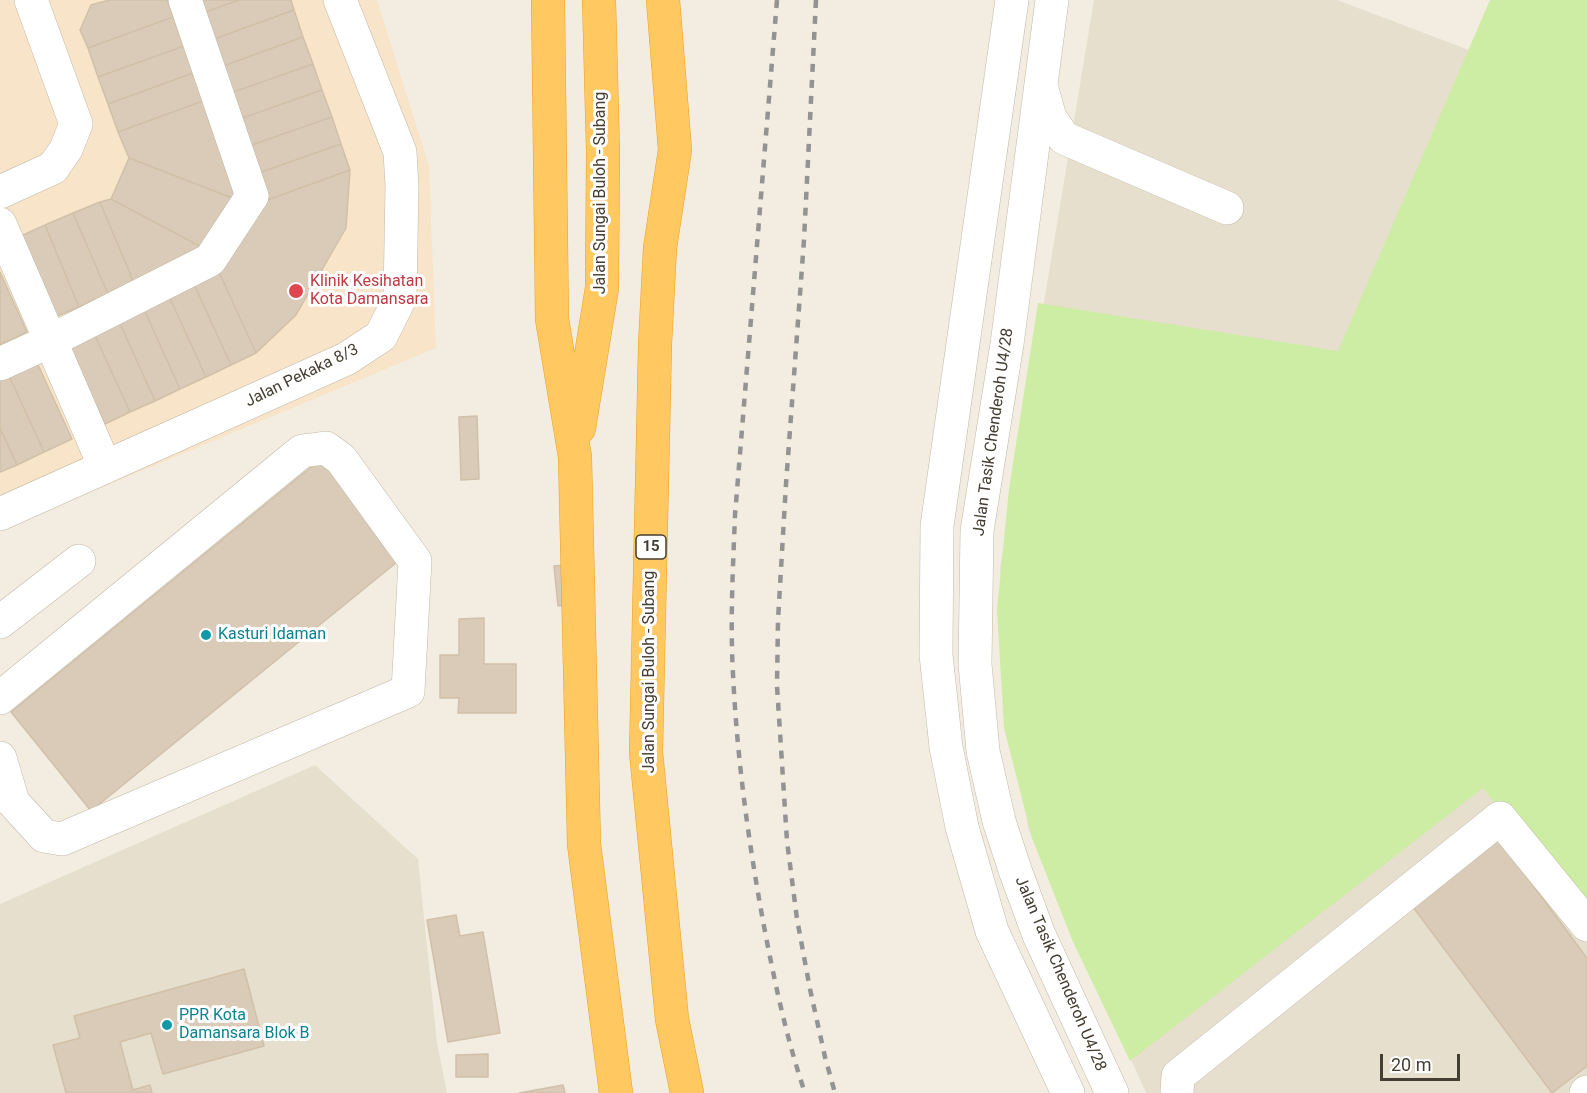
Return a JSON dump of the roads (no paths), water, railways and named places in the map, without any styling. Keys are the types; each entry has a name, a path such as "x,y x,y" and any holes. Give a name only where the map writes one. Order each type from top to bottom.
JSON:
{"highway":[{"name":"Jalan Sungai Buloh - Subang","path":"548,0 552,319 575,457 584,844 616,1093"},
{"name":"Jalan Sungai Buloh - Subang","path":"575,457 602,288 603,152 600,0"},
{"name":"Jalan Sungai Buloh - Subang","path":"640,0 660,190 646,752 672,1019 687,1093"},
{"name":"Jalan Sungai Buloh - Subang","path":"660,248 675,150 663,0"}],"street":[{"path":"0,192 53,168 66,149 76,124 31,0"},
{"path":"0,364 210,260 252,196 185,0"},
{"name":"Jalan Pekaka 8/3","path":"0,514 346,359 381,336 400,298 402,186 400,152 340,0"},
{"path":"1012,0 937,526 936,655 946,747 962,827 992,931 1068,1093"},
{"name":"Jalan Tasik Chenderoh U4/28","path":"1052,0 1007,344 977,531 975,664 983,751 999,821 1040,935 1112,1093"},
{"path":"1041,87 1050,118 1064,138 1227,208"},
{"path":"1029,173 1044,153 1064,138"},
{"path":"0,224 105,467"},
{"path":"0,698 302,451 326,448 341,459 415,561 408,691 62,839 44,836 6,803 1,762"},
{"path":"0,622 79,561"},
{"path":"1177,1093 1178,1076 1500,818 1587,925"}],"railway":[{"path":"777,0 735,515 732,654 740,767 758,890 781,1008 805,1093"},
{"path":"816,0 804,240 778,620 777,686 787,841 797,919 810,989 835,1093"}],"place":[{"name":"Klinik Kesihatan Kota Damansara","path":"296,291"},
{"name":"Kasturi Idaman","path":"206,635"},
{"name":"PPR Kota Damansara Blok B","path":"167,1025"}]}
